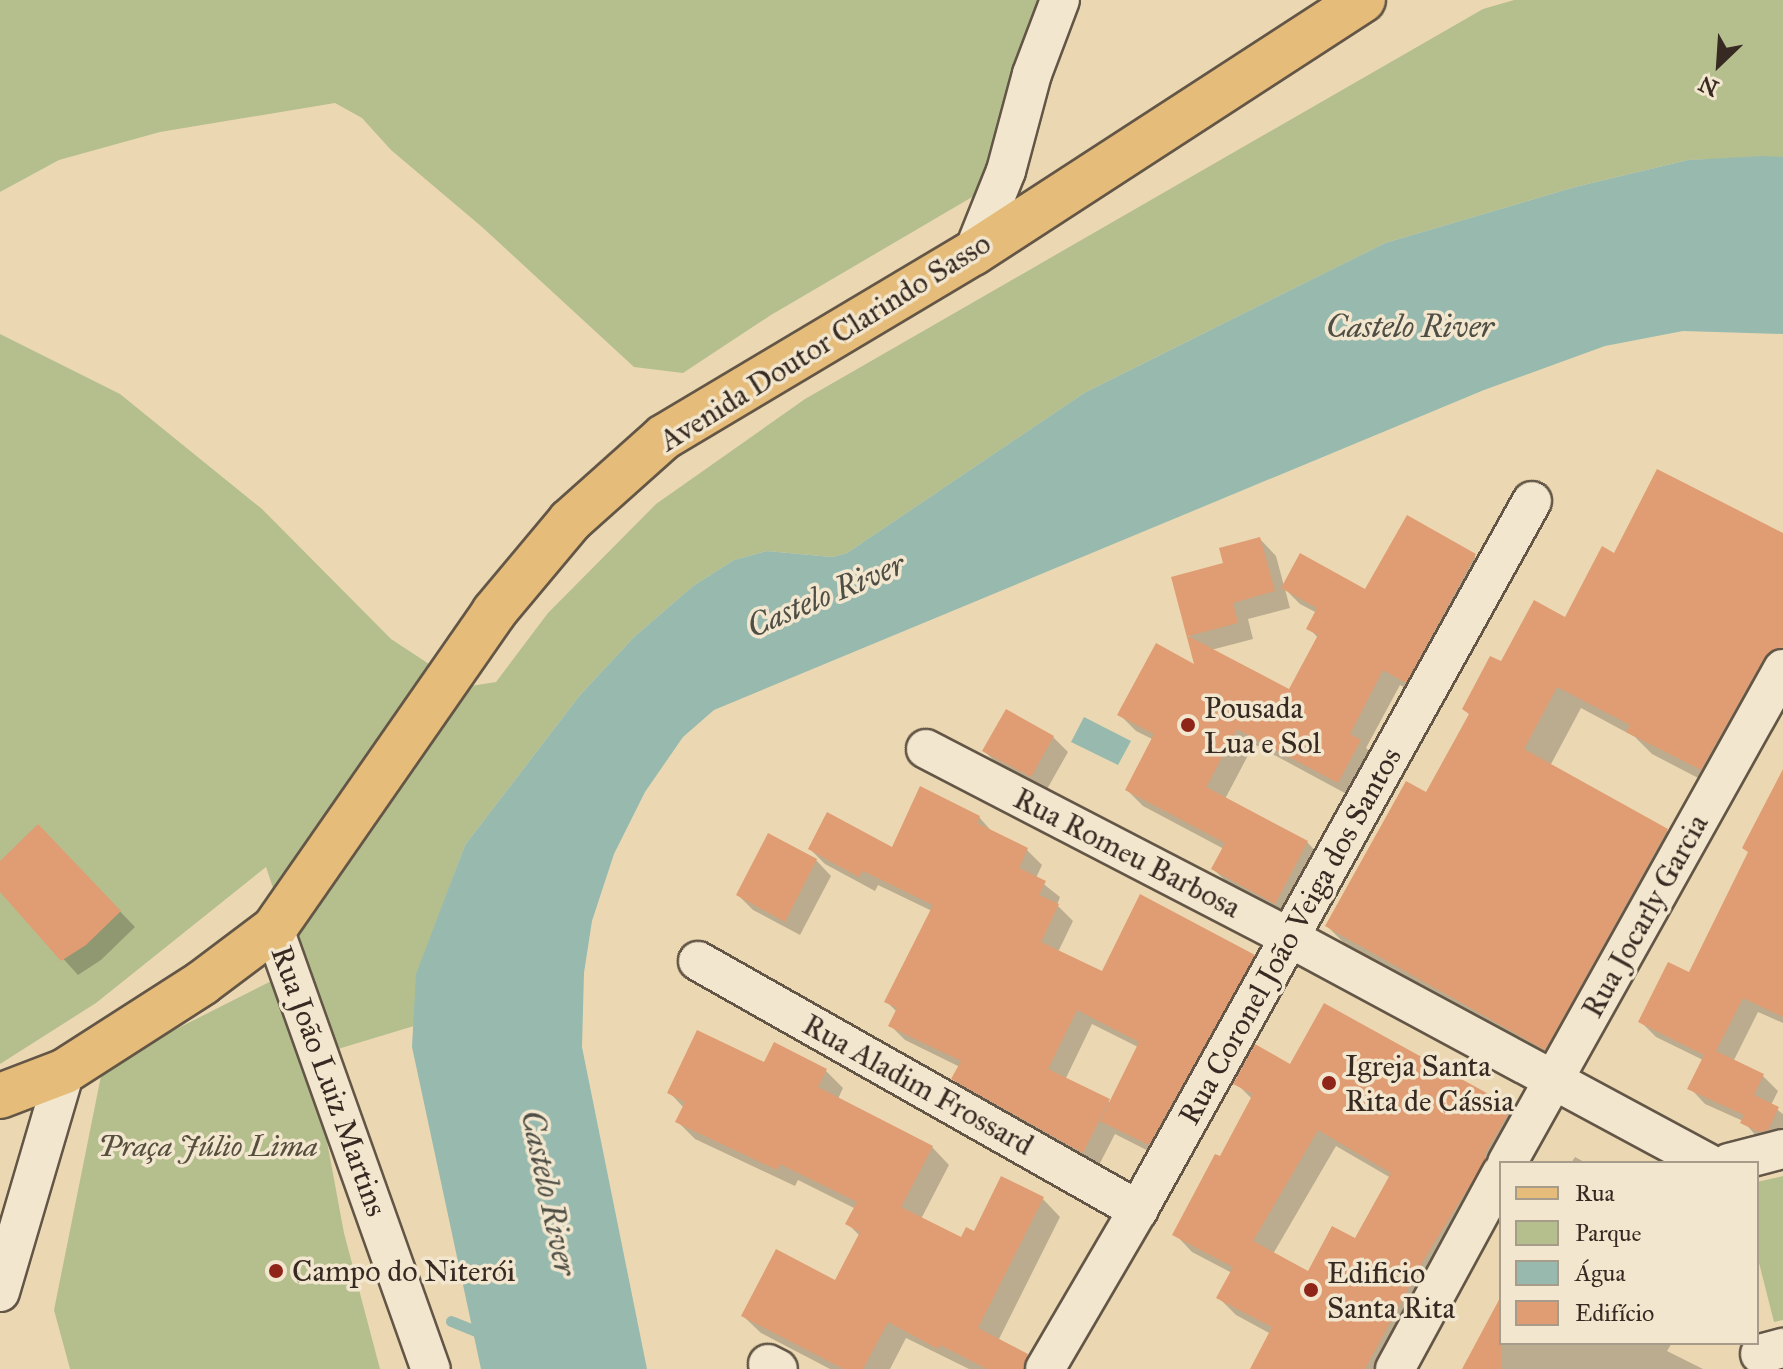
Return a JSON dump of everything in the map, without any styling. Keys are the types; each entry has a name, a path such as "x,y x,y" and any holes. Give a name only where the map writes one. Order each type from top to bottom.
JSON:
{"main road":[{"name":"Avenida Doutor Clarindo Sasso","path":"0,1096 65,1071 202,983 274,929 494,612 570,521 664,437 973,253 1363,0"}],"street":[{"path":"973,253 1006,171 1032,74 1060,0"},
{"name":"Rua Coronel João Veiga dos Santos","path":"1045,1369 1138,1210 1532,501"},
{"name":"Rua Jocarly Garcia","path":"1508,1161 1783,669"},
{"name":"Rua Romeu Barbosa","path":"926,749 1288,937 1704,1161"},
{"name":"Rua João Luiz Martins","path":"274,929 431,1369"},
{"name":"Rua Aladim Frossard","path":"698,961 1138,1210"},
{"path":"0,1292 65,1071"},
{"path":"1737,1161 1783,1149"},
{"path":"1395,1369 1499,1178"}],"green space":[{"path":"0,0 1064,0 979,193 771,315 683,373 634,367 482,227 391,150 362,118 335,103 160,132 59,160 0,192"},
{"path":"1514,0 1783,0 1783,157 1688,160 1575,187 1385,243 1084,393 847,553 832,557 767,551 734,560 693,586 634,637 580,695 465,845 417,974 414,1026 328,1052 266,867 96,1003 0,1064 0,334 120,394 262,509 391,639 464,687 496,682 548,613 656,504 805,399 1483,9"},
{"name":"Praça Júlio Lima","path":"295,969 344,1233 380,1369 70,1369 54,1310 103,1066"},
{"path":"1783,1176 1783,1320 1774,1322 1759,1263 1759,1182"}],"water":[{"name":"Castelo River","path":"1783,157 1783,334 1683,331 1605,346 1484,390 714,710 683,737 645,792 614,854 592,921 584,973 582,1047 647,1369 481,1369 412,1047 416,974 465,845 580,695 634,637 693,586 734,560 767,551 832,557 847,553 1084,393 1385,243 1575,187 1688,160"},
{"path":"1084,717 1131,741 1118,765 1071,742"}],"building":[{"path":"1657,469 1783,533 1783,647 1772,650 1764,658 1701,770 1626,732 1630,725 1557,687 1524,749 1668,829 1545,1050 1325,926 1406,781 1426,792 1469,714 1462,709 1490,656 1501,661 1534,600 1565,617 1602,546 1614,553"},
{"path":"1407,515 1476,554 1406,683 1383,670 1350,734 1361,740 1338,783 1237,729 1206,787 1308,841 1275,904 1211,869 1225,843 1125,790 1154,734 1117,715 1156,643 1194,664 1171,577 1223,563 1219,548 1260,537 1275,591 1233,603 1238,623 1188,636 1289,689 1318,635 1306,629 1317,608 1281,588 1300,553 1365,589"},
{"path":"1006,709 1054,736 1031,777 982,751"},
{"path":"1783,769 1783,1017 1743,998 1716,1051 1764,1074 1754,1095 1779,1107 1768,1130 1759,1132 1740,1123 1744,1115 1687,1089 1704,1055 1638,1022 1668,962 1689,972 1748,852 1742,848"},
{"path":"920,786 980,816 977,823 1028,848 1019,868 1046,881 1039,895 1059,904 1041,942 1102,971 1140,894 1255,955 1149,1145 1100,1121 1139,1042 1077,1010 1048,1069 1110,1099 1083,1153 951,1079 961,1061 888,1026 897,1008 884,1002 933,905 863,871 859,877 808,849 827,812 892,847"},
{"path":"38,824 121,911 86,945 61,961 0,892 0,861"},
{"path":"768,833 817,859 785,922 736,895"},
{"path":"1324,1003 1512,1107 1485,1154 1486,1159 1423,1261 1365,1369 1250,1369 1272,1327 1216,1298 1233,1267 1172,1235 1215,1154 1220,1156 1253,1094 1233,1084 1255,1044 1290,1064","holes":["1318,1130 1391,1173 1355,1238 1332,1226 1308,1271 1253,1241"]},
{"path":"697,1030 764,1062 774,1042 827,1069 818,1087 933,1146 901,1207 961,1237 966,1227 974,1231 1001,1176 1044,1197 978,1328 1028,1354 1023,1369 987,1369 940,1345 938,1349 888,1322 863,1369 844,1369 741,1316 776,1249 835,1280 860,1232 845,1224 857,1202 780,1164 777,1170 675,1122 685,1102 667,1093"},
{"path":"1499,1300 1501,1369 1462,1369"}],"waterway":[{"path":"451,1321 484,1334"}],"place":[{"name":"Pousada Lua e Sol","path":"1188,725"},
{"name":"Igreja Santa Rita de Cássia","path":"1329,1083"},
{"name":"Campo do Niterói","path":"276,1271"},
{"name":"Edificio Santa Rita","path":"1311,1290"}]}
